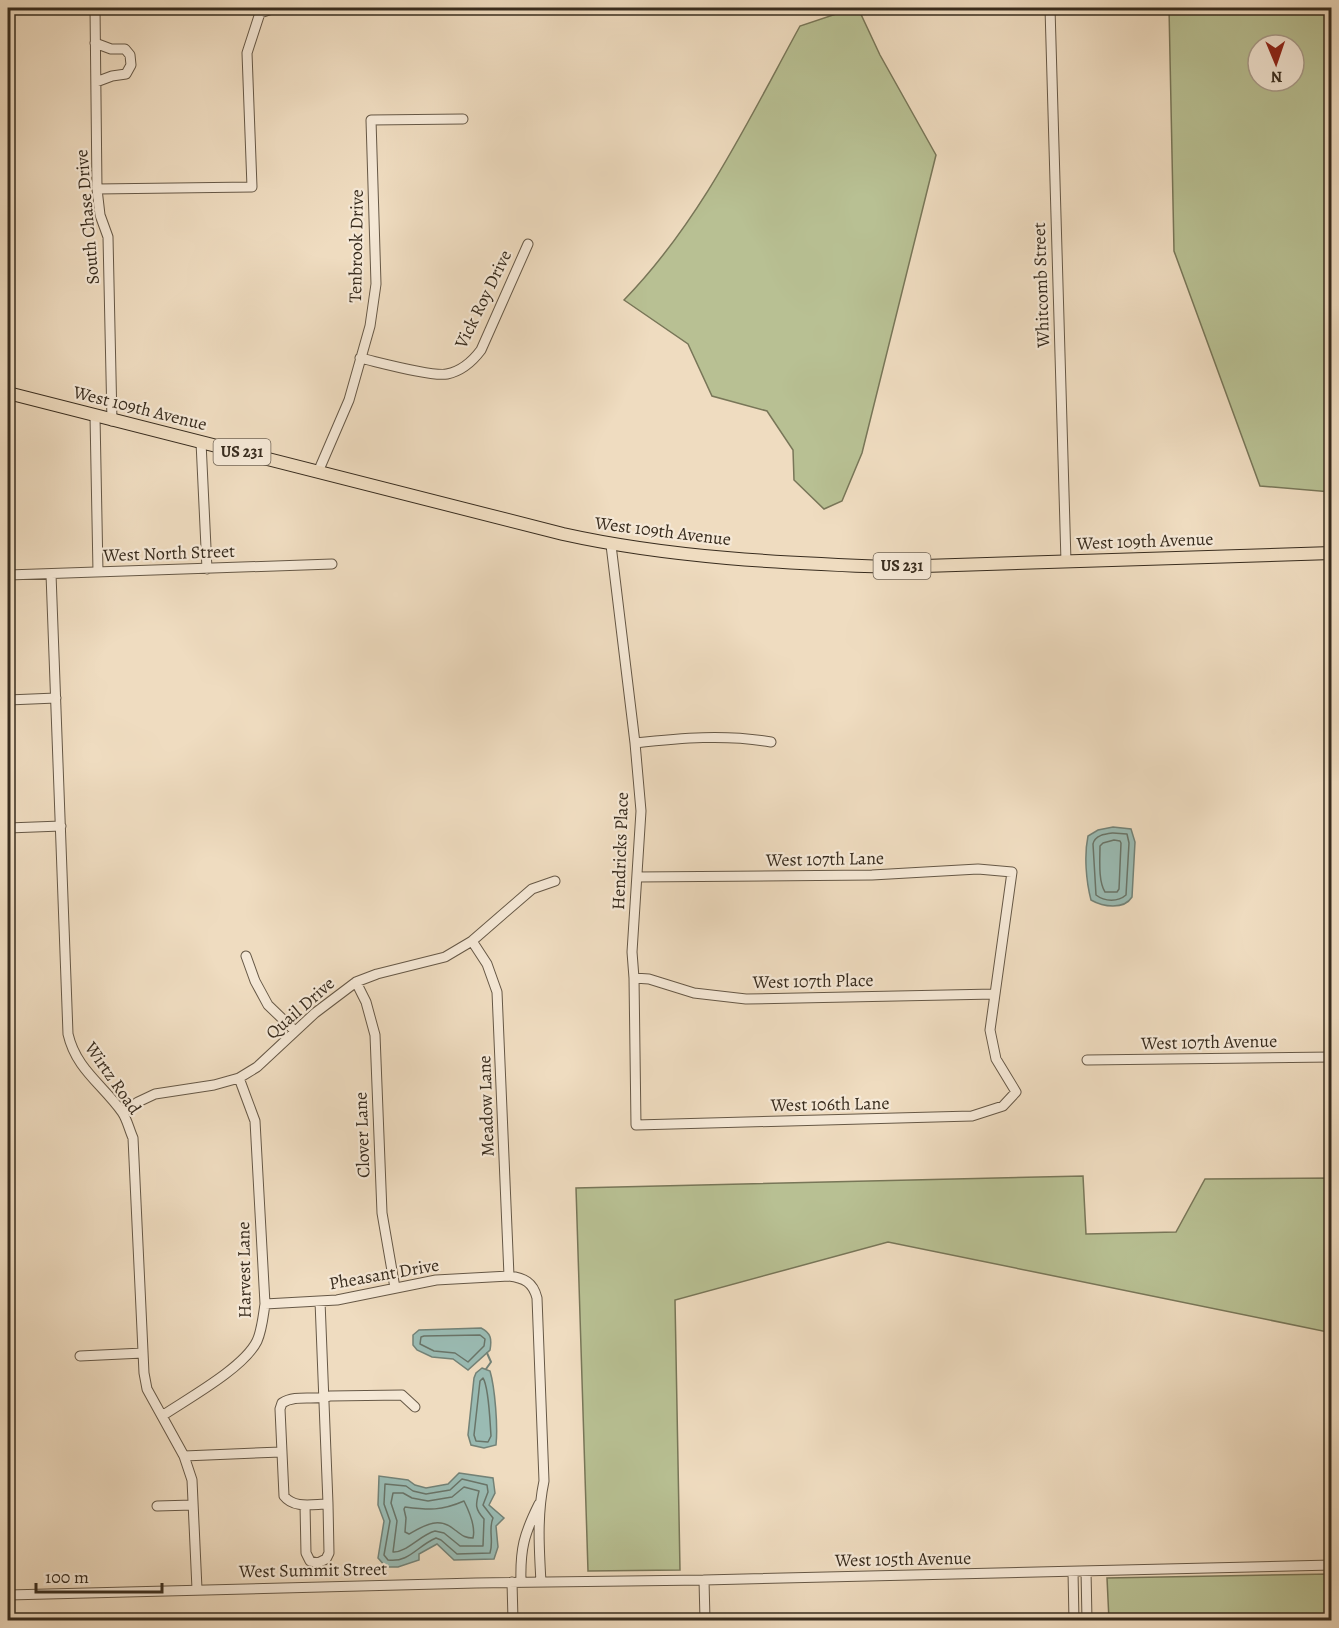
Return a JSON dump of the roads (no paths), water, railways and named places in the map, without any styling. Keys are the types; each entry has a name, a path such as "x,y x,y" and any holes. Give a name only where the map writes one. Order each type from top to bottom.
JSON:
{"main road":[{"name":"West 109th Avenue","path":"8,393 517,523 611,544 751,560 893,567 1332,553"}],"street":[{"name":"South Chase Drive","path":"95,8 97,189 100,215 108,237 112,421"},
{"path":"97,189 252,187 247,53 260,13 275,8"},
{"name":"Whitcomb Street","path":"1050,8 1066,562"},
{"path":"95,43 111,49 125,49 130,55 131,65 126,74 111,76 96,82"},
{"name":"Tenbrook Drive","path":"318,472 349,400 370,326 376,284 371,120 463,118"},
{"name":"Vick Roy Drive","path":"360,358 440,375 465,366 481,350 528,244"},
{"path":"95,416 98,572"},
{"path":"201,442 207,569"},
{"name":"Hendricks Place","path":"611,544 641,811 632,952 636,1125"},
{"name":"West North Street","path":"8,575 332,564"},
{"name":"Wirtz Road","path":"51,574 68,1034 71,1049 79,1062 123,1113 133,1138 143,1353 147,1389 184,1456 192,1479 197,1589"},
{"path":"8,700 56,698"},
{"path":"635,743 699,737 748,738 771,742"},
{"path":"8,828 61,826"},
{"name":"West 107th Lane","path":"637,877 872,875 978,869 1012,872 995,994"},
{"name":"Quail Drive","path":"123,1113 138,1102 155,1094 214,1085 239,1078 257,1067 295,1031 356,982 377,974 445,957 472,941 532,889 555,881"},
{"name":"Meadow Lane","path":"472,941 487,964 497,992 509,1276"},
{"path":"246,956 255,981 268,1005 295,1031"},
{"name":"West 107th Place","path":"634,978 650,979 694,993 746,999 995,994"},
{"name":"Clover Lane","path":"356,982 366,1002 375,1035 382,1213 395,1288"},
{"name":"West 106th Lane","path":"636,1125 972,1116 1003,1106 1016,1092 996,1059 990,1030 995,994"},
{"name":"West 107th Avenue","path":"1087,1060 1332,1057"},
{"name":"Harvest Lane","path":"162,1416 230,1371 256,1343 263,1321 265,1304 255,1121 250,1102 239,1078"},
{"path":"509,1276 520,1277 528,1282 535,1288 537,1298 544,1481 540,1502 541,1582"},
{"name":"Pheasant Drive","path":"265,1304 338,1300 436,1280 509,1276"},
{"path":"305,1505 306,1553 310,1561 318,1563 326,1559 329,1553 320,1301"},
{"path":"80,1356 143,1353"},
{"path":"328,1504 294,1504 288,1502 284,1496 280,1409 282,1403 294,1399 341,1395 402,1395 415,1407"},
{"path":"184,1456 281,1452"},
{"path":"513,1620 520,1555 527,1528 540,1502"},
{"path":"157,1506 193,1505"},
{"name":"West 105th Avenue","path":"476,1583 1332,1565"},
{"path":"1086,1571 1087,1620"},
{"path":"1073,1572 1074,1620"},
{"path":"704,1580 705,1620"},
{"name":"West Summit Street","path":"8,1595 476,1583"}],"water":[{"path":"1113,827 1131,829 1135,842 1132,897 1119,906 1101,904 1091,900 1087,876 1088,836 1098,830"},
{"path":"481,1328 490,1337 490,1350 468,1370 453,1359 432,1357 417,1350 413,1345 413,1335 419,1330"},
{"path":"482,1368 490,1371 492,1378 497,1428 496,1445 484,1448 471,1445 468,1435 474,1378"},
{"path":"459,1473 493,1478 495,1493 489,1505 504,1518 496,1526 498,1547 494,1559 454,1560 437,1544 419,1554 419,1560 398,1567 386,1567 378,1558 384,1521 378,1505 379,1476 408,1480 426,1488 448,1484"}],"waterway":[{"path":"486,1369 491,1362 487,1353"}]}
